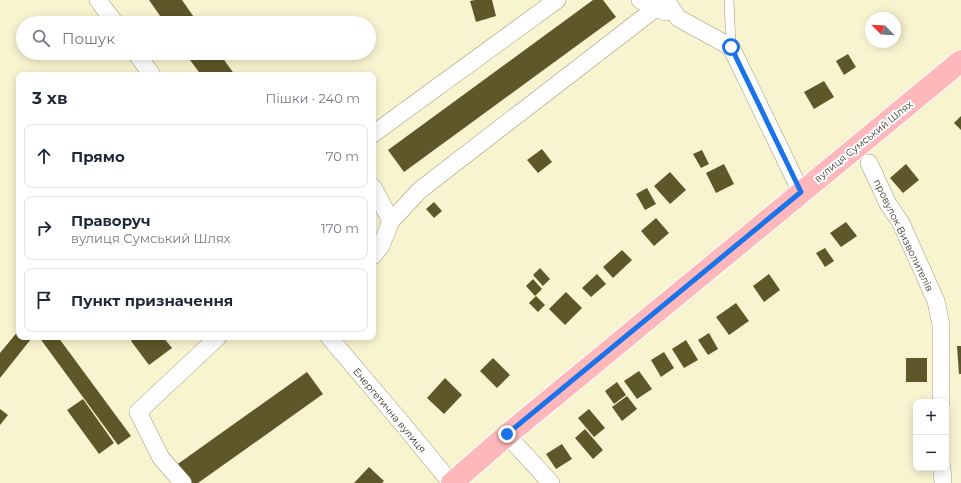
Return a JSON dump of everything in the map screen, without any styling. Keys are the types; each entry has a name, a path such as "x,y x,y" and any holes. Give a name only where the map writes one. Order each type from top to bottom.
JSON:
{"main road":[{"name":"вулиця Сумський Шлях","path":"451,483 507,434 961,61"}],"street":[{"path":"98,0 109,16"},
{"path":"376,132 557,0"},
{"path":"640,0 661,4 678,18 731,47 801,192"},
{"path":"376,252 381,246 391,221 420,190 661,4"},
{"path":"141,60 150,72"},
{"name":"провулок Визволителів","path":"869,163 888,204 901,223 936,301 941,325 941,399"},
{"path":"376,193 391,221"},
{"path":"183,483 161,458 138,412 215,340"},
{"name":"Енергетична вулиця","path":"331,340 451,483"},
{"path":"507,434 551,483"},
{"path":"942,471 943,483"}],"lane":[{"path":"729,0 731,47"}],"building":[{"path":"149,0 182,0 193,16 160,16"},
{"path":"492,0 496,16 476,22 470,1"},
{"path":"593,0 603,0 616,17 404,172 388,150"},
{"path":"848,54 856,67 844,75 836,61"},
{"path":"190,60 224,60 233,72 199,72"},
{"path":"824,81 834,97 814,109 804,92"},
{"path":"961,116 961,130 954,123"},
{"path":"542,149 552,162 538,173 527,160"},
{"path":"702,150 709,164 701,168 693,154"},
{"path":"724,164 734,184 716,193 706,173"},
{"path":"906,164 919,180 903,193 890,178"},
{"path":"670,172 686,190 670,204 654,186"},
{"path":"647,188 656,204 645,210 636,194"},
{"path":"434,202 442,211 434,218 426,209"},
{"path":"656,218 669,233 654,246 641,231"},
{"path":"846,222 857,236 841,247 830,233"},
{"path":"825,248 834,261 825,267 816,253"},
{"path":"622,250 632,260 613,278 603,267"},
{"path":"540,268 550,279 543,286 533,275"},
{"path":"597,274 606,284 591,297 582,288"},
{"path":"769,274 780,290 764,302 753,286"},
{"path":"533,279 542,289 535,296 526,286"},
{"path":"566,292 582,308 565,325 549,309"},
{"path":"536,296 545,305 538,312 529,303"},
{"path":"736,303 749,321 729,335 716,317"},
{"path":"709,333 718,349 708,355 698,340"},
{"path":"16,334 16,340 30,340 0,378 0,353"},
{"path":"41,340 60,340 131,436 118,445"},
{"path":"165,340 172,348 149,365 131,341"},
{"path":"686,340 698,360 684,368 672,349"},
{"path":"957,346 961,346 961,374 959,374"},
{"path":"664,352 674,368 661,377 651,360"},
{"path":"493,358 510,375 497,388 480,371"},
{"path":"906,358 927,358 927,382 906,382"},
{"path":"639,371 652,389 637,399 624,381"},
{"path":"307,372 323,394 198,483 187,483 175,466"},
{"path":"445,378 462,395 444,414 427,398"},
{"path":"617,382 626,395 614,404 605,391"},
{"path":"627,396 637,409 622,421 612,407"},
{"path":"83,399 114,443 99,454 67,410"},
{"path":"0,409 8,415 0,425"},
{"path":"589,409 605,428 594,437 578,418"},
{"path":"585,429 603,450 593,459 575,438"},
{"path":"562,444 572,459 556,469 546,454"},
{"path":"369,467 384,481 382,483 354,483"}],"route":[{"path":"507,434 801,192 731,47"}]}
